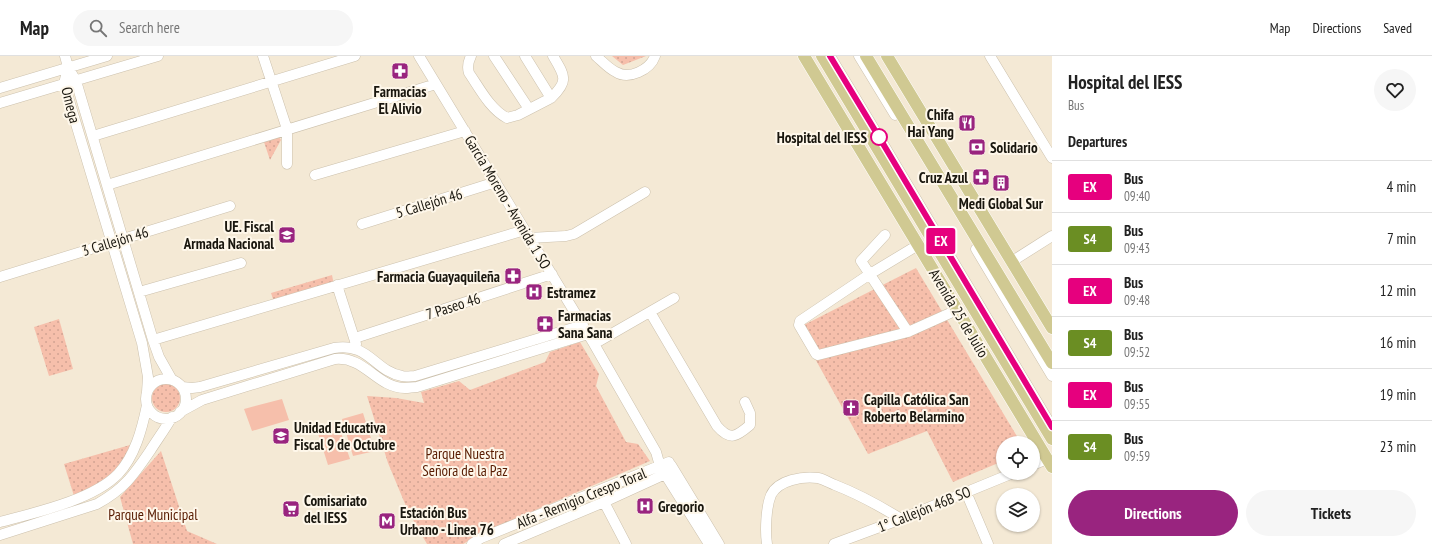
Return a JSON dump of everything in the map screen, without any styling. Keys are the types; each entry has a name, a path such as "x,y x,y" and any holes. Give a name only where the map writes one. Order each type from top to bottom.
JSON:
{"main road":[{"name":"Avenida 25 de Julio","path":"804,56 1050,463"},
{"name":"Avenida 25 de Julio","path":"822,56 1050,432"},
{"path":"866,56 1052,363"},
{"path":"886,56 1052,328"},
{"path":"909,92 919,143"},
{"path":"870,135 876,175"},
{"path":"1029,325 1052,347"},
{"path":"997,376 1050,432"}],"street":[{"path":"65,56 68,67"},
{"path":"0,88 107,56"},
{"path":"0,104 158,56"},
{"path":"263,56 287,129 287,164"},
{"path":"93,136 355,56"},
{"name":"García Moreno - Avenida 1 SO","path":"419,56 586,330 656,452 720,544"},
{"path":"472,56 467,68 469,73 493,108 500,115 507,118 518,115 551,98 562,86 564,78 553,56"},
{"path":"494,56 529,109"},
{"path":"525,56 551,98"},
{"path":"596,56 616,73 629,75 642,71 650,65 655,56"},
{"name":"Avenida 25 de Julio","path":"830,56 883,143 1050,432"},
{"path":"858,56 1052,376"},
{"path":"990,56 1052,158"},
{"name":"Omega","path":"68,67 76,81 153,340 159,357 172,380"},
{"name":"Omega","path":"68,67 64,84 142,343 148,377 147,392"},
{"path":"107,185 436,84"},
{"path":"315,175 465,132"},
{"name":"5 Callejón 46","path":"362,224 496,182"},
{"path":"153,340 337,285 527,234 566,236 574,234 645,192"},
{"name":"3 Callejón 46","path":"0,277 230,206"},
{"path":"884,235 861,261 908,332"},
{"path":"1011,262 1052,236"},
{"path":"918,245 870,274 800,321 799,325 816,354 818,355 908,332 958,310"},
{"path":"138,292 241,263"},
{"name":"7 Paseo 46","path":"355,338 552,274"},
{"path":"337,285 358,349"},
{"path":"594,344 674,298"},
{"path":"1007,300 1029,325"},
{"path":"650,312 713,420 724,434 730,436 737,435 750,425 750,413 745,402"},
{"path":"182,387 200,387 342,346 358,349 395,374 403,377 415,376 586,330"},
{"path":"0,535 97,504 111,496 126,483 140,467 176,415 184,407 186,400 182,387 172,380 166,379 155,382 147,392 147,405 150,411 161,418 176,415 202,400 335,359 343,358 358,363 380,380 392,385 404,388 417,387 586,330"},
{"path":"0,522 72,501 105,485 118,474 128,460 141,432 147,405"},
{"path":"1040,464 1050,463"},
{"name":"García Moreno - Avenida 1 SO","path":"667,468 709,544"},
{"name":"Alfa - Remigio Crespo Toral","path":"504,544 604,502 667,468"},
{"name":"Alfa - Remigio Crespo Toral","path":"472,544 481,538 667,468"},
{"path":"767,544 767,512 771,494 781,485 793,479 818,478 852,492 901,519"},
{"name":"1° Callejón 46B SO","path":"834,544 901,519 996,480"},
{"path":"966,492 988,544"},
{"path":"604,502 626,544"}],"green space":[{"path":"612,56 646,56 623,65"},
{"path":"279,137 281,140 270,160 264,142"},
{"path":"916,268 1017,436 996,436 996,464 953,482 927,431 868,454 798,328"},
{"path":"332,275 334,285 274,302 271,293"},
{"path":"59,319 73,369 49,376 34,327"},
{"name":"Parque Nuestra Señora de la Paz","path":"580,342 599,374 596,386 626,442 638,444 650,461 482,533 463,544 427,544 408,511 388,463 367,396 396,398 424,403 421,392 459,381 470,390 545,362 550,352"},
{"path":"166,384 176,388 180,398 176,408 166,412 156,408 152,398 156,388"},
{"path":"282,399 289,420 252,431 244,409"},
{"path":"363,413 375,451 353,456 342,419"},
{"path":"337,421 350,459 328,465 316,427"},
{"path":"130,445 130,449 125,459 117,470 105,481 74,496 64,464"},
{"name":"Parque Municipal","path":"161,451 187,531 217,544 133,544 120,497"}],"bus line":[{"name":"EX","path":"830,56 1052,427"}],"place":[{"name":"Farmacias El Alivio","path":"400,71"},
{"name":"Chifa Hai Yang","path":"967,123"},
{"name":"Hospital del IESS","path":"879,137"},
{"name":"Solidario","path":"977,147"},
{"name":"Cruz Azul","path":"981,177"},
{"name":"Medi Global Sur","path":"1001,183"},
{"name":"UE. Fiscal Armada Nacional","path":"287,235"},
{"name":"Farmacia Guayaquileña","path":"513,276"},
{"name":"Estramez","path":"534,292"},
{"name":"Farmacias Sana Sana","path":"545,324"},
{"name":"Capilla Católica San Roberto Belarmino","path":"851,408"},
{"name":"Unidad Educativa Fiscal 9 de Octubre","path":"281,436"},
{"name":"Gregorio","path":"645,506"},
{"name":"Comisariato del IESS","path":"291,509"},
{"name":"Estación Bus Urbano - Linea 76","path":"387,521"}]}
